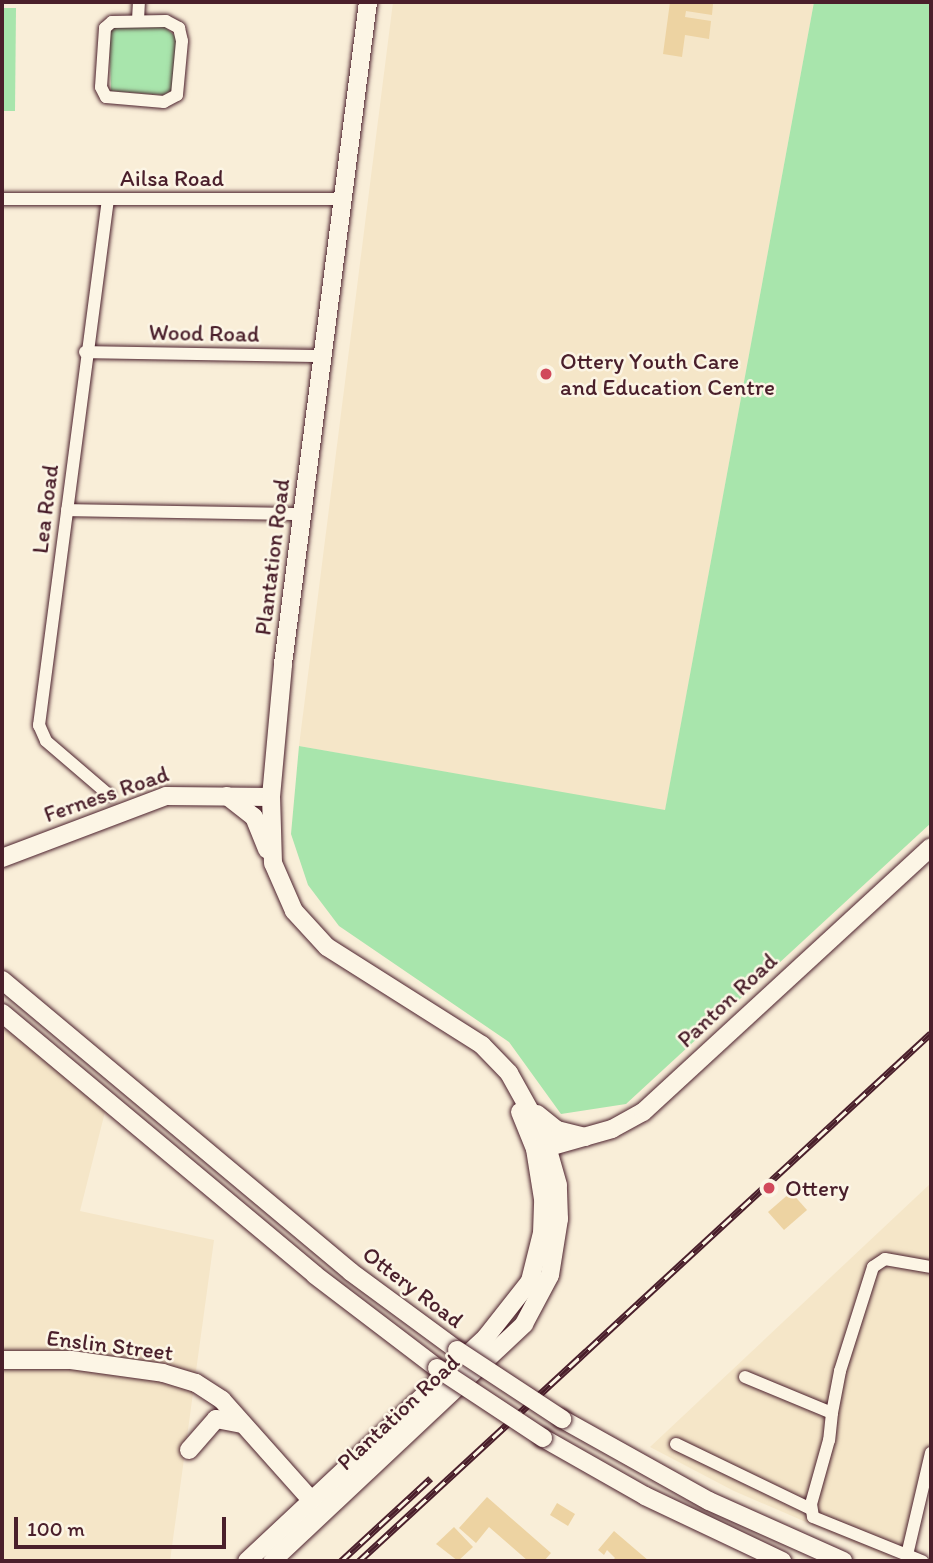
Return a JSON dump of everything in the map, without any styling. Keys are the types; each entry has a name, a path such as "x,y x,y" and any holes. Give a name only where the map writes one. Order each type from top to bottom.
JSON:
{"street":[{"path":"138,20 139,2"},
{"name":"Plantation Road","path":"368,2 302,514 271,797 273,863 294,911 327,947 494,1056 530,1106 542,1150"},
{"path":"138,20 169,21 179,28 181,84 169,101 114,101 103,93 105,28 112,22 138,20"},
{"name":"Ailsa Road","path":"2,199 343,199"},
{"name":"Lea Road","path":"108,199 85,352 39,725 46,741 110,795"},
{"name":"Wood Road","path":"85,352 323,356"},
{"path":"67,510 302,514"},
{"name":"Ferness Road","path":"2,858 145,802 186,793 271,797"},
{"path":"220,794 237,800 254,817 273,863"},
{"name":"Panton Road","path":"542,1150 628,1123 643,1112 931,847"},
{"name":"Ottery Road","path":"2,980 351,1272 457,1350 562,1419 697,1495 843,1561"},
{"path":"2,1013 315,1275 437,1368 543,1438 645,1496 782,1561"},
{"path":"2,1029 30,1037"},
{"name":"Plantation Road","path":"247,1561 318,1508 504,1347 535,1308 550,1275 559,1219 558,1185 542,1150 501,1078 458,1032"},
{"path":"530,1106 550,1126 585,1137"},
{"path":"811,1509 829,1440 843,1359 873,1267 885,1259 931,1267"},
{"name":"Enslin Street","path":"2,1360 71,1360 181,1377 208,1389 318,1508"},
{"path":"745,1377 832,1412"},
{"path":"189,1450 216,1419 227,1418 244,1425"},
{"path":"676,1444 811,1509 819,1521 922,1561"},
{"path":"907,1555 931,1453"},
{"name":"Plantation Road","path":"272,1561 318,1508"}],"shaded area":[{"name":"Ottery Youth Care and Education Centre","path":"393,2 814,2 665,811 299,746"},
{"path":"2,1029 30,1037 108,1100 80,1211 214,1240 170,1561 2,1561"},
{"path":"931,1183 931,1453 907,1555 887,1557 734,1491 650,1447"}],"green space":[{"path":"814,2 931,2 931,823 626,1104 561,1114 509,1042 339,926 308,885 291,834 299,746 665,810"},
{"path":"2,8 16,8 15,111 2,111"},
{"path":"163,25 177,38 173,90 163,95 111,91 109,32 115,27"}],"building":[{"path":"670,2 713,4 712,15 686,11 685,17 711,21 709,39 685,35 682,57 663,54"},
{"path":"791,1192 807,1210 784,1230 768,1212"},
{"path":"487,1497 551,1553 544,1561 528,1561 489,1527 476,1543 459,1528"},
{"path":"557,1503 575,1514 568,1526 550,1515"},
{"path":"454,1527 473,1547 458,1561 436,1544"},
{"path":"614,1531 649,1561 612,1561 615,1558 607,1550 604,1555 598,1550"}],"railway":[{"path":"359,1561 931,1033"},
{"path":"341,1561 431,1478"}],"place":[{"name":"Ottery Youth Care and Education Centre","path":"546,374"},
{"name":"Ottery","path":"769,1188"}]}
